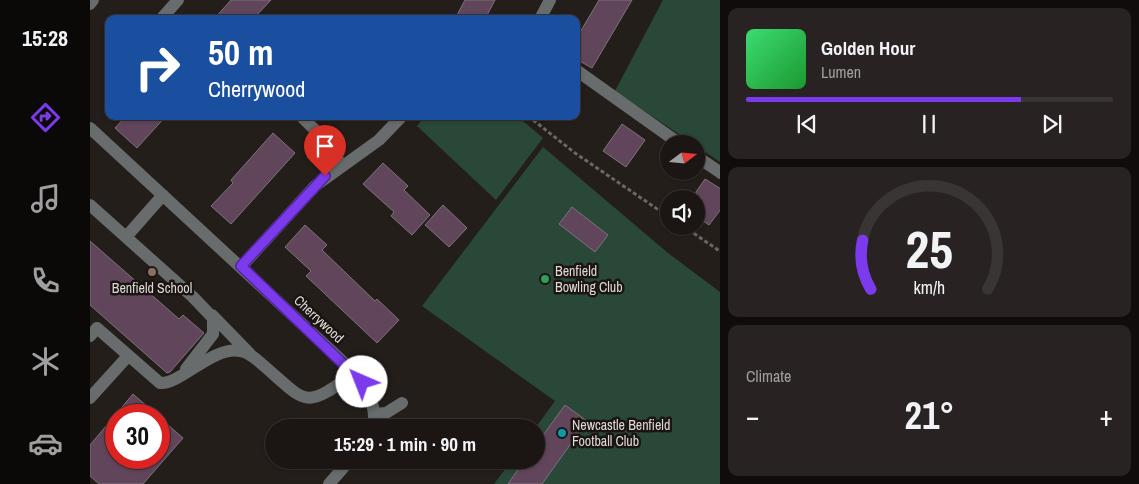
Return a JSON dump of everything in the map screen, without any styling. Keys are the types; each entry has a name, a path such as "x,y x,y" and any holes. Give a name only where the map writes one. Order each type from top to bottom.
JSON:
{"street":[{"path":"90,4 93,0"},
{"path":"167,15 178,0"},
{"path":"542,15 550,0"},
{"path":"580,73 667,135"},
{"path":"305,120 317,132 342,165"},
{"path":"241,266 315,186 342,165 380,140 398,120"},
{"name":"Cherrywood","path":"90,128 355,373 368,391 374,414 373,419"},
{"path":"705,162 720,173"},
{"path":"126,237 163,195"},
{"path":"90,205 193,297 252,356 292,392 307,399 322,395 355,373"},
{"path":"181,374 213,334 214,323 209,312"},
{"path":"90,336 97,328 160,383 169,382 223,352 239,350 252,356"},
{"path":"90,398 128,356"},
{"path":"374,414 386,413 402,403"},
{"path":"329,484 342,469"}],"path":[{"path":"533,120 575,153 660,211"},
{"path":"695,235 720,252"}],"green space":[{"path":"663,0 720,0 720,162 705,152 705,135 680,135 615,91"},
{"path":"422,120 522,120 543,138 496,200 417,126"},
{"path":"543,147 668,253 720,292 720,484 494,484 505,469 545,469 545,419 542,419 555,401 422,306"}],"building":[{"path":"231,0 271,0 257,15 218,15"},
{"path":"465,0 495,0 487,15 457,15"},
{"path":"599,0 632,0 592,68 580,61 580,32"},
{"path":"122,120 162,120 137,148 115,128"},
{"path":"622,124 645,140 626,167 603,151"},
{"path":"273,133 295,153 231,224 211,206 233,183 231,180"},
{"path":"383,163 408,186 404,190 430,215 412,235 391,216 394,212 363,184"},
{"path":"705,179 720,188 720,210 709,225 705,222 705,190 697,190"},
{"path":"443,205 467,228 449,247 425,225"},
{"path":"572,207 608,235 595,252 559,224"},
{"path":"305,225 327,245 322,250 375,301 377,299 399,320 377,343 306,276 311,271 285,247"},
{"path":"90,241 179,319 183,315 204,333 170,372 167,373 90,305"},
{"path":"133,394 144,404 125,404"},
{"name":"Newcastle Benfield Football Club","path":"565,405 587,421 542,484 508,484 519,469 545,469 545,433"},
{"path":"105,427 105,469 156,469 143,484 99,484 90,476 90,445"},
{"path":"170,427 183,438 170,453"}],"place":[{"name":"Benfield School","path":"152,272"},
{"name":"Benfield Bowling Club","path":"545,279"},
{"name":"Newcastle Benfield Football Club","path":"562,433"}],"route":[{"path":"325,176 241,266 355,373 362,382"}]}
